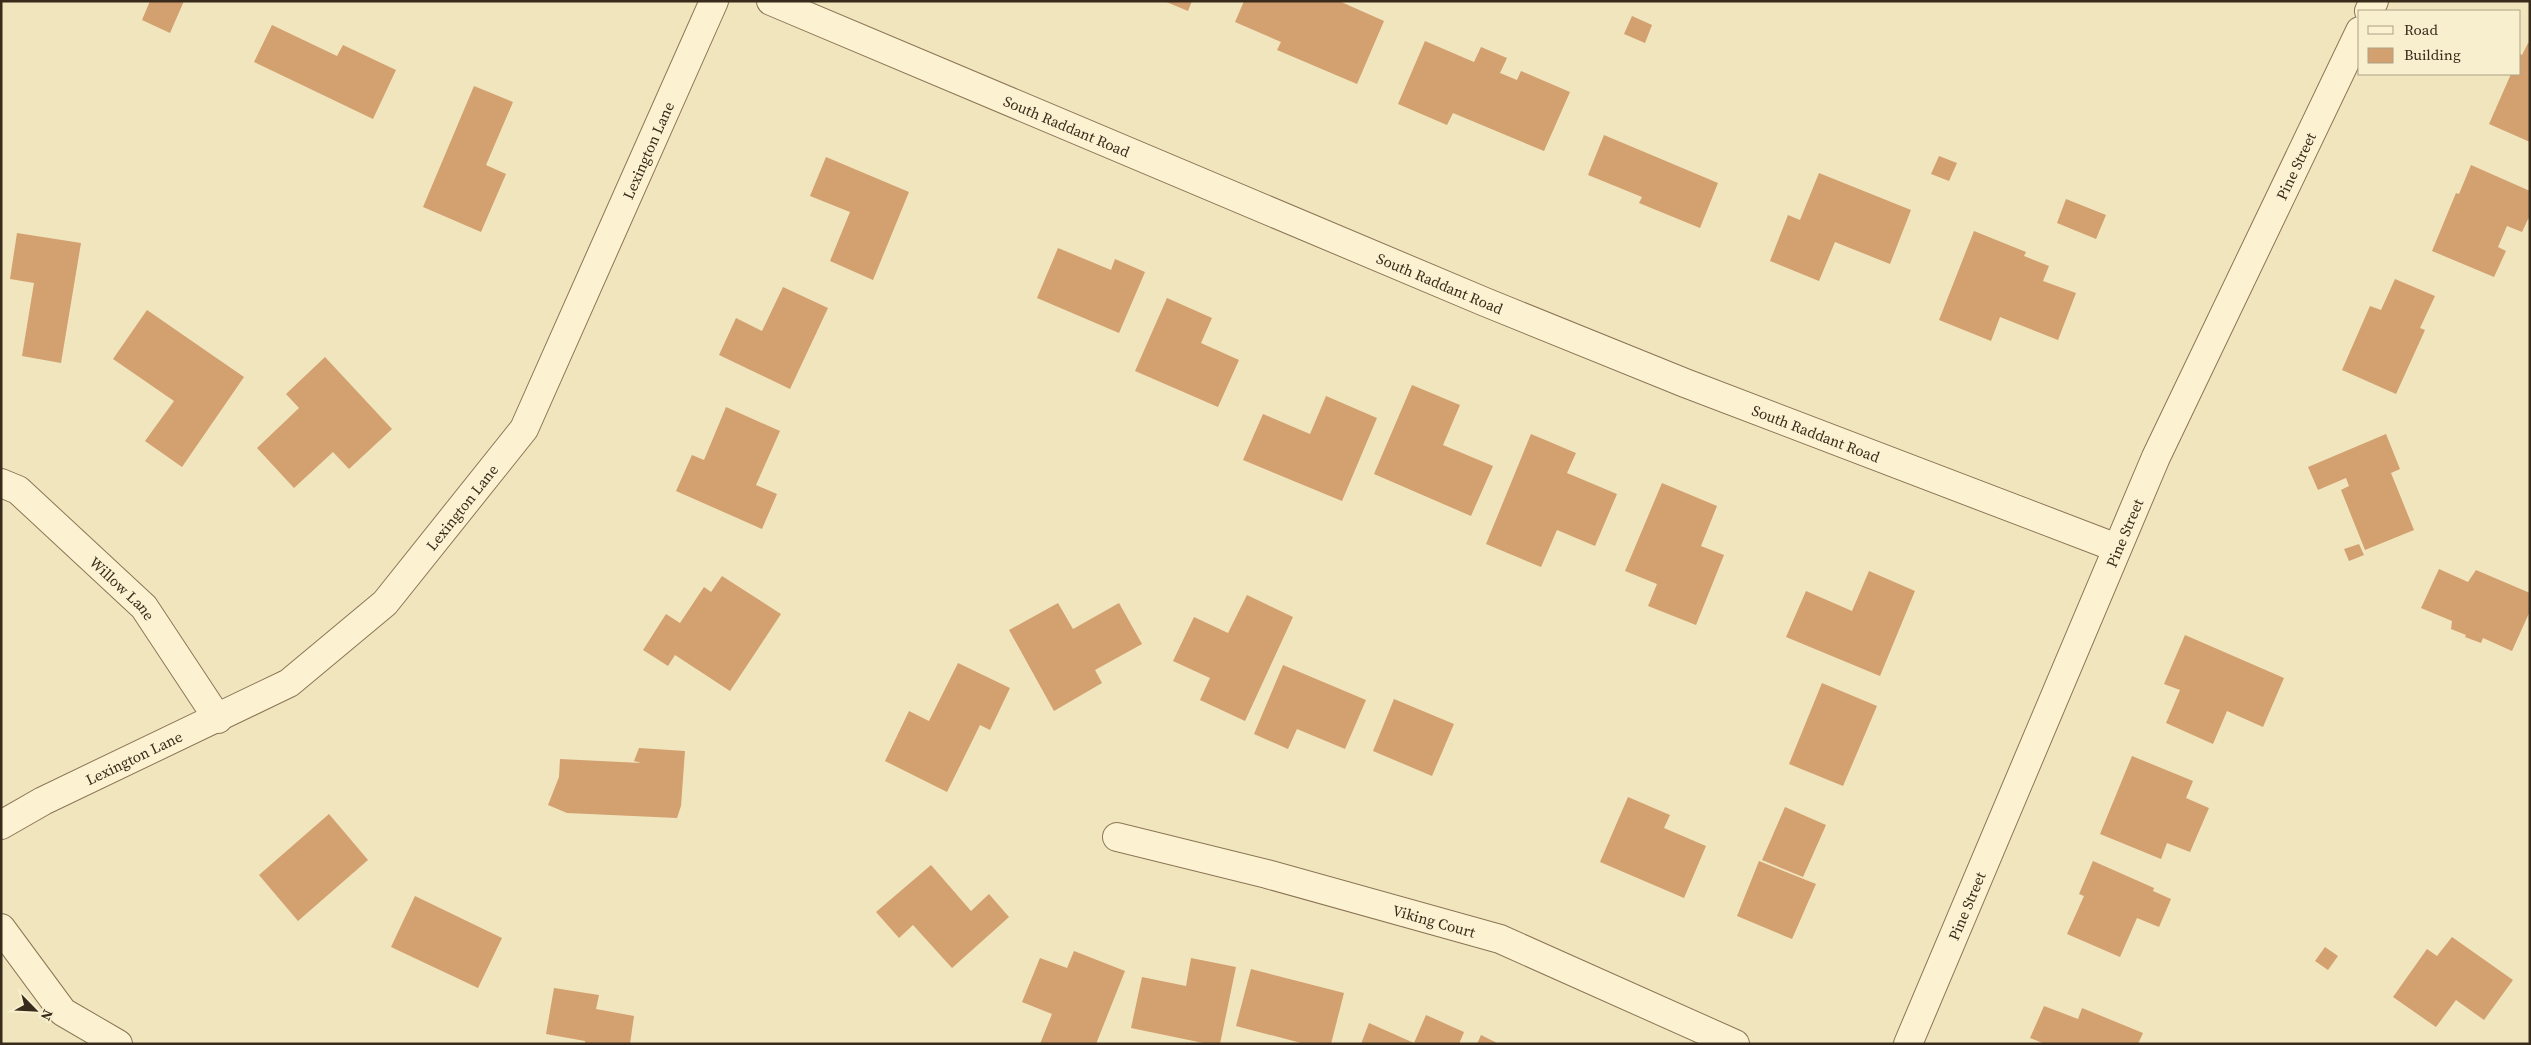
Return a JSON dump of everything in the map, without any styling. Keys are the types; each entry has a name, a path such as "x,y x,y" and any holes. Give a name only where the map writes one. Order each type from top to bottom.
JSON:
{"street":[{"name":"Lexington Lane","path":"1,825 43,801 218,719 289,683 385,604 524,429 714,1"},
{"name":"South Raddant Road","path":"771,1 1494,306 1684,383 2117,548"},
{"name":"Pine Street","path":"1908,1044 2156,457 2358,35"},
{"name":"Willow Lane","path":"1,483 18,490 144,607 218,719"},
{"name":"Viking Court","path":"1118,837 1267,874 1500,939 1735,1044"},
{"path":"1,928 63,1012 118,1044"}],"building":[{"path":"150,1 184,1 170,33 142,20"},
{"path":"1164,1 1192,1 1188,11"},
{"path":"1244,1 1339,1 1384,21 1357,84 1277,50 1281,42 1235,22"},
{"path":"1632,16 1652,25 1645,43 1624,34"},
{"path":"272,25 337,56 343,45 396,70 373,119 254,62"},
{"path":"1425,41 1474,62 1481,47 1507,58 1500,73 1517,80 1521,71 1570,92 1544,151 1453,113 1447,125 1398,104"},
{"path":"2528,43 2530,44 2530,142 2489,124 2511,75 2521,75 2522,55"},
{"path":"474,86 513,102 486,165 506,174 481,232 423,207"},
{"path":"1604,135 1718,183 1700,228 1639,203 1642,197 1588,175"},
{"path":"1939,156 1957,163 1949,181 1931,174"},
{"path":"826,157 909,192 873,280 830,261 850,212 810,196"},
{"path":"2471,165 2530,191 2530,215 2522,232 2507,226 2498,247 2506,251 2494,277 2432,251 2456,193 2459,194"},
{"path":"1819,173 1911,210 1890,264 1835,242 1819,281 1770,261 1788,215 1800,220"},
{"path":"2066,199 2106,215 2096,239 2057,223"},
{"path":"1974,231 2026,252 2024,256 2049,266 2043,281 2076,293 2058,340 2000,317 1991,341 1939,320"},
{"path":"17,233 81,243 61,363 22,356 34,283 10,279"},
{"path":"1058,248 1111,270 1115,259 1145,272 1119,333 1037,298"},
{"path":"2395,279 2435,296 2420,328 2425,330 2396,394 2342,370 2370,306 2381,310"},
{"path":"783,287 828,308 790,389 719,355 736,318 762,331"},
{"path":"1167,298 1212,318 1201,343 1239,360 1218,407 1135,371"},
{"path":"147,310 244,377 182,467 145,441 174,401 113,359"},
{"path":"325,357 392,429 349,469 333,452 294,488 257,448 299,408 286,394"},
{"path":"1412,385 1460,405 1443,445 1493,466 1471,516 1374,474"},
{"path":"1326,396 1377,418 1342,501 1243,460 1263,414 1310,434"},
{"path":"726,407 780,431 756,485 777,494 762,529 676,491 692,455 704,460"},
{"path":"1531,434 1576,453 1567,473 1617,494 1595,546 1557,530 1541,567 1486,544"},
{"path":"2386,434 2400,469 2391,473 2414,530 2365,550 2341,490 2349,486 2346,478 2318,490 2308,467"},
{"path":"1662,483 1717,506 1701,546 1724,555 1696,625 1648,606 1657,584 1625,571"},
{"path":"2359,544 2364,555 2349,561 2344,549"},
{"path":"2439,569 2468,582 2476,570 2530,593 2530,611 2512,651 2483,638 2481,643 2465,637 2466,635 2451,629 2452,621 2421,608"},
{"path":"1869,571 1915,591 1880,676 1786,637 1806,591 1852,611"},
{"path":"722,576 781,614 730,691 675,655 668,666 643,650 666,614 680,623 704,587 711,592"},
{"path":"1247,595 1293,617 1245,721 1200,700 1210,678 1173,661 1194,617 1228,633"},
{"path":"1058,603 1073,629 1119,603 1142,644 1095,670 1102,683 1054,711 1009,630"},
{"path":"2185,635 2284,678 2263,727 2227,711 2213,744 2166,723 2180,690 2164,684"},
{"path":"958,663 1010,688 990,730 980,725 947,792 885,761 909,711 929,721"},
{"path":"1283,665 1366,700 1345,749 1297,729 1288,749 1254,734"},
{"path":"1822,683 1877,706 1843,786 1789,764"},
{"path":"1394,699 1454,724 1432,776 1373,751"},
{"path":"639,748 685,751 681,806 677,818 567,813 548,805 559,777 560,759 641,763 634,761"},
{"path":"2132,756 2193,781 2186,798 2209,808 2190,852 2167,843 2161,859 2100,834"},
{"path":"1628,797 1670,815 1664,828 1706,846 1684,898 1600,862"},
{"path":"1785,807 1826,825 1803,877 1762,860"},
{"path":"329,814 368,860 298,921 259,875"},
{"path":"1759,861 1816,884 1792,939 1737,916"},
{"path":"2093,861 2154,888 2153,891 2171,899 2159,927 2137,918 2120,957 2067,934 2084,896 2079,894"},
{"path":"931,865 971,911 989,894 1009,917 952,968 913,925 899,938 876,912"},
{"path":"415,896 502,938 478,988 391,947"},
{"path":"2452,937 2513,980 2484,1020 2456,1000 2436,1027 2393,997 2427,949 2437,956"},
{"path":"2325,947 2338,956 2328,970 2315,961"},
{"path":"1074,951 1125,971 1096,1044 1040,1044 1052,1014 1022,1002 1040,958 1067,968"},
{"path":"1191,958 1236,967 1220,1044 1208,1044 1131,1028 1142,977 1186,986"},
{"path":"1251,969 1344,993 1331,1044 1305,1044 1236,1026"},
{"path":"554,988 599,995 596,1009 634,1016 630,1044 585,1044 585,1041 546,1034"},
{"path":"2044,1006 2078,1019 2082,1008 2143,1033 2138,1044 2045,1044 2030,1038"},
{"path":"1426,1015 1464,1032 1459,1044 1361,1044 1369,1023 1414,1043"},
{"path":"1481,1035 1499,1044 1477,1044"}]}
